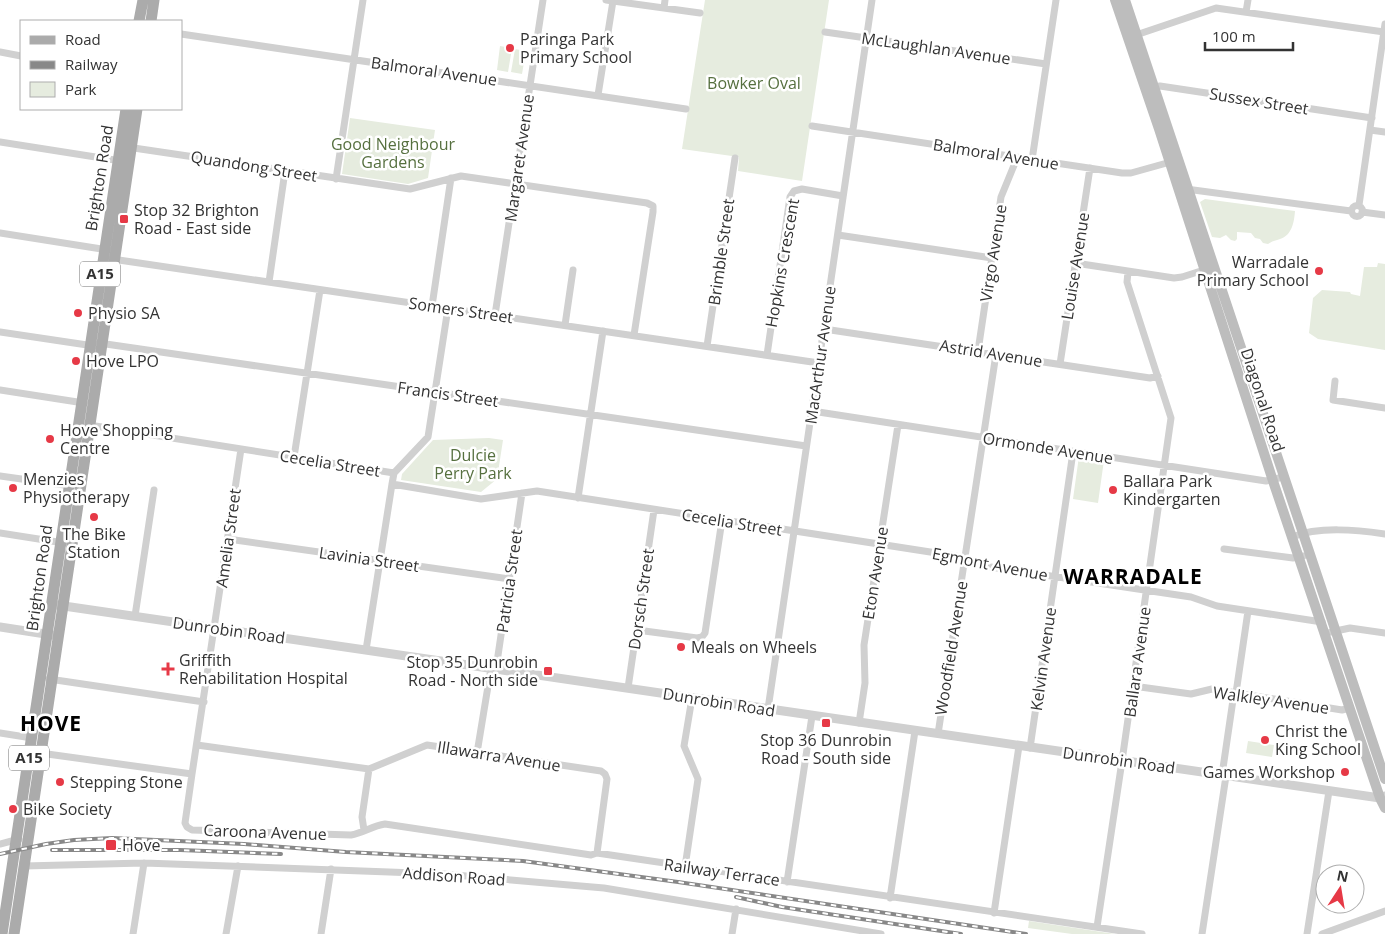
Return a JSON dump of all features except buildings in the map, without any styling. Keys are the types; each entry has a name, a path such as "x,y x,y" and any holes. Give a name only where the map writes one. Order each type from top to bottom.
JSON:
{"main road":[{"path":"139,20 143,0"},
{"path":"151,20 154,0"},
{"name":"Diagonal Road","path":"1115,0 1133,36"},
{"name":"Diagonal Road","path":"1125,0 1133,36 1242,371 1273,481 1385,808"},
{"name":"Brighton Road","path":"6,933 32,738 46,678 58,605 74,487 81,402 95,344 123,162 126,110"},
{"name":"Brighton Road","path":"125,147 137,110"},
{"name":"Brighton Road","path":"74,487 90,425 93,404 95,344"},
{"name":"Diagonal Road","path":"1242,371 1303,533 1385,779"},
{"name":"Brighton Road","path":"6,933 24,866 40,753 46,678"}],"street":[{"path":"336,179 363,0"},
{"name":"Margaret Avenue","path":"495,315 543,0"},
{"path":"598,95 609,0 700,14"},
{"path":"664,8 666,0"},
{"name":"MacArthur Avenue","path":"768,709 872,0"},
{"path":"1032,160 1056,0"},
{"path":"1246,12 1248,0"},
{"path":"1133,36 1216,8 1384,28 1383,51 1370,130 1360,215 1352,215 1351,211 1184,189"},
{"name":"McLaughlan Avenue","path":"825,32 1046,64"},
{"name":"Balmoral Avenue","path":"182,34 686,109"},
{"path":"0,52 20,56"},
{"name":"Sussex Street","path":"1150,88 1160,86 1372,118"},
{"name":"Balmoral Avenue","path":"812,126 1122,173 1131,173 1174,161"},
{"path":"1370,130 1385,132"},
{"path":"0,142 123,162"},
{"name":"Quandong Street","path":"125,147 410,189 461,176 647,203 653,206 634,336"},
{"name":"Brimble Street","path":"707,346 735,158"},
{"name":"Virgo Avenue","path":"978,351 1001,197 1017,158"},
{"name":"Louise Avenue","path":"1060,364 1090,168"},
{"path":"268,282 285,171"},
{"path":"432,306 451,178"},
{"name":"Hopkins Crescent","path":"767,355 790,197 794,191 802,189 843,196"},
{"path":"1360,209 1385,215"},
{"name":"Somers Street","path":"0,234 268,282 819,363"},
{"path":"838,236 992,258"},
{"path":"1075,263 1174,278 1209,268"},
{"path":"565,325 574,270"},
{"name":"Ballara Avenue","path":"1096,928 1171,418 1127,282 1128,272"},
{"path":"294,457 320,290"},
{"path":"394,473 428,437 448,308"},
{"name":"Astrid Avenue","path":"824,329 1150,378 1158,376"},
{"path":"578,498 603,331"},
{"name":"Francis Street","path":"0,332 308,373 806,446"},
{"name":"Woodfield Avenue","path":"938,734 996,354"},
{"path":"1335,381 1333,400 1385,408"},
{"path":"0,390 93,404"},
{"name":"Ormonde Avenue","path":"812,411 1266,481 1273,481 1283,477"},
{"name":"Cecelia Street","path":"90,425 394,473 392,484 481,499 537,492 794,532"},
{"name":"Eton Avenue","path":"859,723 865,684 864,645 898,425"},
{"name":"Amelia Street","path":"215,627 241,449"},
{"name":"Kelvin Avenue","path":"1030,748 1073,452"},
{"path":"0,476 74,487"},
{"path":"366,650 392,484"},
{"path":"135,616 154,490"},
{"name":"Patricia Street","path":"477,753 510,579 522,493"},
{"name":"Dorsch Street","path":"628,688 654,510"},
{"path":"637,630 697,638 702,637 705,633 722,520"},
{"path":"1292,537 1303,533 1363,531 1385,534"},
{"name":"Egmont Avenue","path":"794,532 956,556 977,565 1191,597 1217,606 1321,623 1332,619"},
{"path":"0,534 66,544"},
{"name":"Lavinia Street","path":"228,539 510,579"},
{"path":"1224,549 1293,558 1310,553"},
{"name":"Dunrobin Road","path":"58,605 1030,748 1382,797"},
{"path":"1202,934 1248,611"},
{"path":"0,627 53,635"},
{"name":"Caroona Avenue","path":"215,627 185,823 187,828 192,830 352,835 364,830"},
{"path":"1325,634 1350,628 1385,633"},
{"path":"46,678 204,702"},
{"name":"Walkley Avenue","path":"1133,686 1191,694 1212,690 1342,710 1350,708"},
{"path":"684,867 698,779 684,746 692,698"},
{"path":"787,882 812,716"},
{"path":"890,898 915,731"},
{"path":"0,734 32,738"},
{"path":"197,745 369,769 362,816 364,830"},
{"name":"Illawarra Avenue","path":"369,769 427,745 601,771 607,779 597,854"},
{"path":"994,912 1019,746"},
{"path":"40,753 192,774"},
{"path":"1308,934 1329,791"},
{"name":"Railway Terrace","path":"364,830 384,824 1142,934"},
{"path":"0,844 17,840 29,832"},
{"path":"133,934 144,863"},
{"name":"Addison Road","path":"24,866 144,863 443,874 604,888 736,909 836,931 881,934"},
{"path":"226,934 238,866"},
{"path":"321,934 331,869"},
{"path":"732,934 736,909"},
{"path":"1322,934 1385,911"}],"green space":[{"name":"Bowker Oval","path":"705,0 829,0 802,181 738,171 739,157 682,149"},
{"path":"500,46 512,48 508,72 497,70"},
{"path":"515,49 526,51 522,74 511,72"},
{"name":"Good Neighbour Gardens","path":"350,118 435,130 428,178 408,184 342,174"},
{"path":"1205,199 1295,211 1293,224 1287,235 1268,244 1255,238 1251,233 1237,232 1237,239 1235,241 1226,235 1220,238 1212,237 1200,202"},
{"path":"1378,263 1385,264 1385,350 1318,339 1309,333 1313,298 1322,290 1350,292 1360,296 1364,267 1377,267"},
{"name":"Dulcie Perry Park","path":"489,438 503,440 497,479 481,492 401,480 402,474 433,440"},
{"path":"1079,456 1104,460 1098,503 1073,499"},
{"path":"1248,741 1274,745 1272,757 1246,753"},
{"path":"1029,921 1115,934 1072,934 1028,928"}],"railway":[{"path":"0,854 46,844 112,838 523,861 1026,934"},
{"path":"52,850 180,850 281,854"},
{"path":"736,897 782,907 961,934"}],"place":[{"name":"Paringa Park Primary School","path":"510,48"},
{"name":"Stop 32 Brighton Road - East side","path":"124,219"},
{"name":"Warradale Primary School","path":"1319,271"},
{"name":"Physio SA","path":"78,313"},
{"name":"Hove LPO","path":"76,361"},
{"name":"Hove Shopping Centre","path":"50,439"},
{"name":"Menzies Physiotherapy","path":"13,488"},
{"name":"Ballara Park Kindergarten","path":"1113,490"},
{"name":"The Bike Station","path":"94,517"},
{"name":"Meals on Wheels","path":"681,647"},
{"name":"Griffith Rehabilitation Hospital","path":"168,669"},
{"name":"Stop 35 Dunrobin Road - North side","path":"548,671"},
{"name":"Stop 36 Dunrobin Road - South side","path":"826,723"},
{"name":"Christ the King School","path":"1265,740"},
{"name":"Games Workshop","path":"1345,772"},
{"name":"Stepping Stone","path":"60,782"},
{"name":"Bike Society","path":"13,809"},
{"name":"Hove","path":"111,845"}],"district":[{"name":"WARRADALE","path":"1133,577"},
{"name":"HOVE","path":"51,724"}]}
